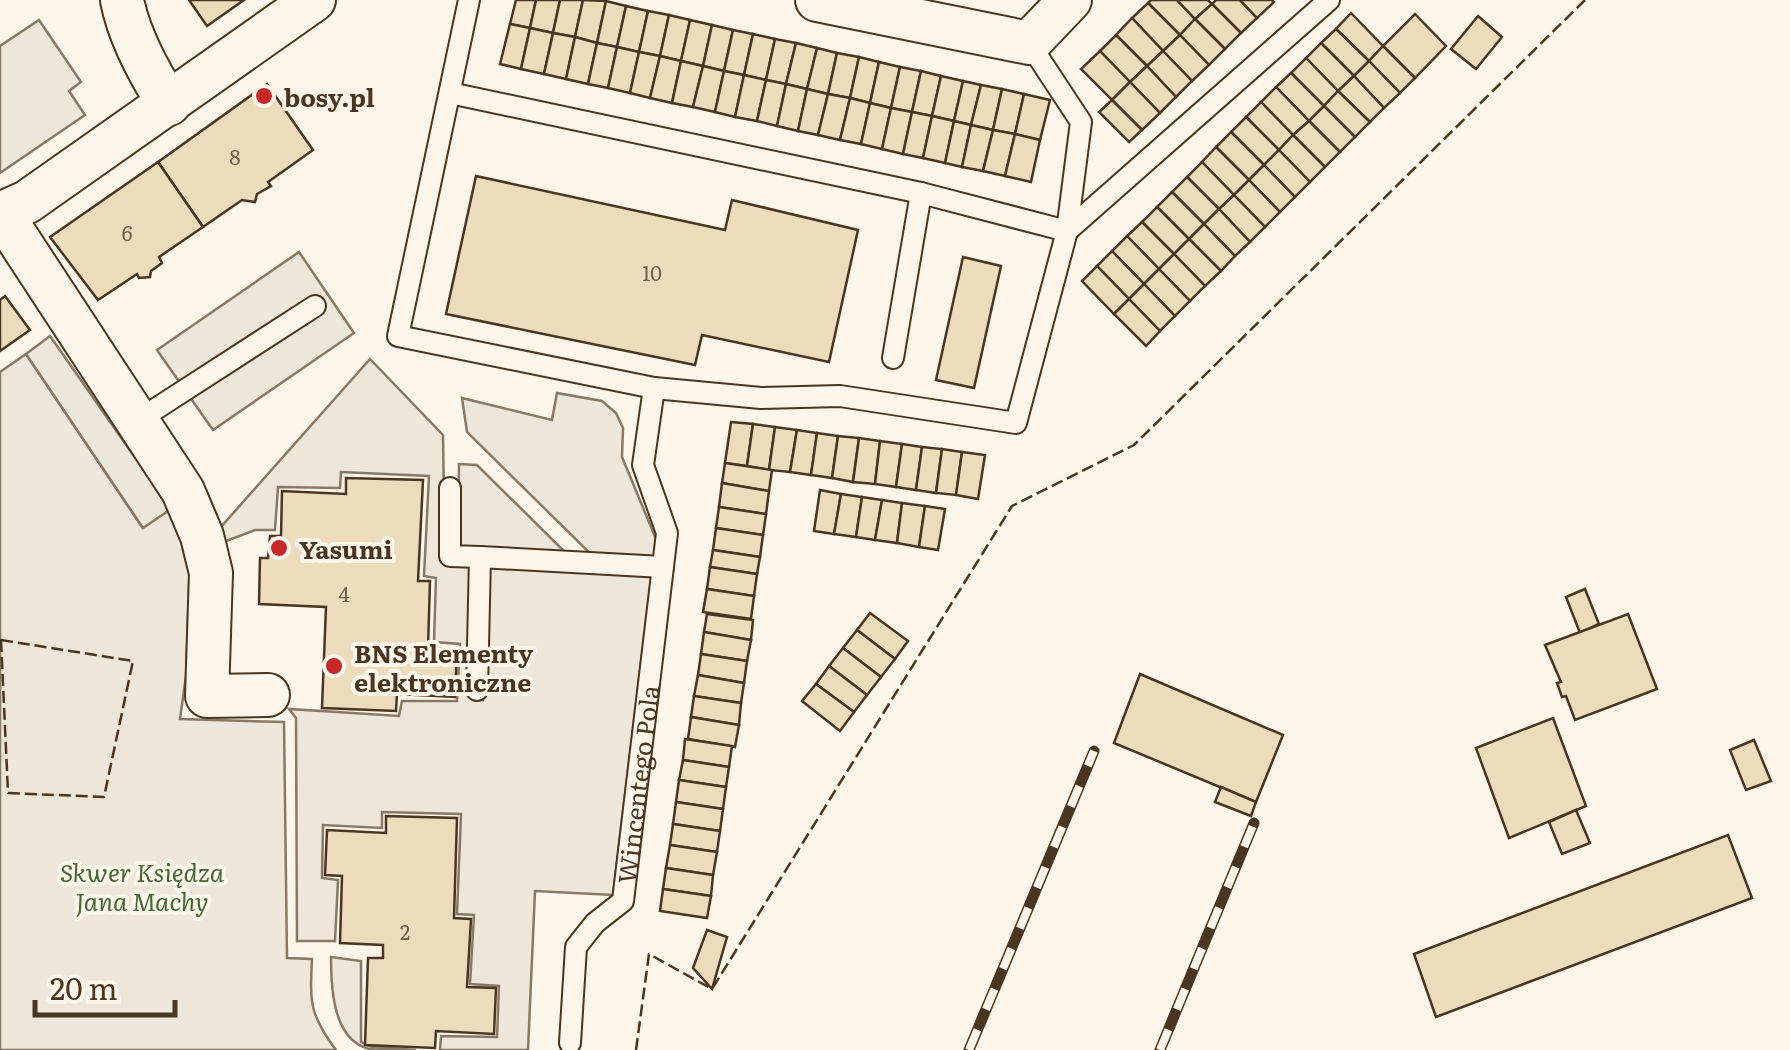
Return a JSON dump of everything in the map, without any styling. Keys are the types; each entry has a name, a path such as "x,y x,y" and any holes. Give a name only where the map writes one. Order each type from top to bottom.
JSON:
{"street":[{"path":"122,0 152,78 169,104"},
{"path":"268,695 207,696 212,573 183,491 1,213 28,202 314,0"},
{"path":"818,0 1029,43 1070,0"}],"lane":[{"path":"469,0 398,336 654,388 761,398 840,396 1016,423 1067,231 1080,122 1029,43"},
{"path":"1067,231 1329,0"},
{"path":"450,93 922,193 1067,231"},
{"path":"894,358 922,193"},
{"path":"137,421 316,306"},
{"name":"Wincentego Pola","path":"570,1043 576,947 595,923 623,901 667,533 643,465 654,388"},
{"path":"450,488 450,556 662,567"},
{"path":"477,690 480,557"}],"green space":[{"name":"Skwer Księdza Jana Machy","path":"26,354 142,527 171,509 190,554 186,676 180,719 284,722 287,958 312,959 313,1007 336,1050 0,1050 0,372"},
{"path":"370,359 443,435 445,561 472,564 473,699 483,700 488,564 607,570 467,432 462,398 552,420 557,393 602,401 616,413 623,428 622,457 656,539 613,895 535,891 528,1050 440,1050 441,1036 497,1037 499,986 470,984 474,915 457,914 461,814 382,812 382,828 323,825 322,878 338,880 335,941 297,941 296,718 289,709 399,716 402,701 457,701 460,644 434,642 436,578 424,576 429,476 341,472 340,488 278,487 275,530 255,530 216,545 212,537"},
{"path":"459,464 477,465 569,556 458,548"},
{"path":"331,957 361,961 361,1042 372,1047 416,1050 375,1050 350,1038 337,1014"}],"shaded area":[{"path":"39,20 81,82 69,91 85,115 0,173 0,46"},
{"path":"299,252 354,333 213,430 157,350"},
{"path":"50,336 171,509 143,528 26,354"}],"building":[{"path":"189,0 244,0 207,26"},
{"path":"516,0 536,0 530,28 510,24"},
{"path":"536,0 560,0 553,33 530,28"},
{"path":"560,0 583,0 575,37 553,33"},
{"path":"583,0 606,1 597,43 575,37"},
{"path":"1177,0 1195,19 1180,35 1148,3"},
{"path":"1177,0 1208,0 1212,4 1195,19"},
{"path":"1216,0 1240,0 1257,18 1241,33 1212,4"},
{"path":"1240,0 1272,0 1274,2 1257,18"},
{"path":"606,1 626,6 617,47 597,43"},
{"path":"1148,3 1180,35 1163,51 1132,18"},
{"path":"1212,4 1241,33 1225,49 1195,19"},
{"path":"626,6 648,11 639,52 617,47"},
{"path":"648,11 669,15 660,56 639,52"},
{"path":"1351,13 1383,46 1369,61 1336,29"},
{"path":"1415,14 1446,46 1415,78 1383,46"},
{"path":"669,15 690,20 681,61 660,56"},
{"path":"1478,16 1502,37 1476,69 1451,49"},
{"path":"1132,18 1163,51 1147,66 1116,35"},
{"path":"1195,19 1225,49 1209,65 1180,35"},
{"path":"690,20 712,25 703,66 681,61"},
{"path":"510,24 530,28 521,69 500,64"},
{"path":"712,25 733,30 724,71 703,66"},
{"path":"530,28 553,33 544,74 521,69"},
{"path":"1336,29 1369,61 1354,76 1321,43"},
{"path":"733,30 753,34 744,75 724,71"},
{"path":"553,33 575,37 566,79 544,74"},
{"path":"753,34 775,39 766,80 744,75"},
{"path":"1116,35 1147,66 1130,82 1100,51"},
{"path":"1180,35 1209,65 1192,81 1163,51"},
{"path":"575,37 597,43 588,84 566,79"},
{"path":"775,39 796,43 786,84 766,80"},
{"path":"597,43 617,47 608,88 588,84"},
{"path":"796,43 817,48 807,89 786,84"},
{"path":"1321,43 1354,76 1338,91 1306,58"},
{"path":"1383,46 1415,78 1400,93 1369,61"},
{"path":"617,47 639,52 630,93 608,88"},
{"path":"817,48 837,53 828,94 807,89"},
{"path":"1100,51 1130,82 1112,100 1081,69"},
{"path":"1163,51 1192,81 1176,97 1147,66"},
{"path":"639,52 660,56 650,98 630,93"},
{"path":"837,53 859,57 850,98 828,94"},
{"path":"660,56 681,61 672,103 650,98"},
{"path":"859,57 879,62 870,103 850,98"},
{"path":"1306,58 1338,91 1324,106 1291,73"},
{"path":"681,61 703,66 693,107 672,103"},
{"path":"1369,61 1400,93 1384,108 1354,76"},
{"path":"879,62 900,67 891,108 870,103"},
{"path":"703,66 724,71 715,112 693,107"},
{"path":"1147,66 1176,97 1160,113 1130,82"},
{"path":"900,67 921,71 912,112 891,108"},
{"path":"724,71 744,75 735,117 715,112"},
{"path":"921,71 941,76 932,116 912,112"},
{"path":"1291,73 1324,106 1309,121 1276,87"},
{"path":"744,75 766,80 757,121 735,117"},
{"path":"941,76 963,81 954,121 932,116"},
{"path":"1354,76 1384,108 1370,122 1338,91"},
{"path":"766,80 786,84 777,126 757,121"},
{"path":"963,81 981,85 971,125 954,121"},
{"path":"1130,82 1160,113 1142,130 1112,100"},
{"path":"267,84 313,150 268,182 271,186 257,194 255,202 242,200 203,227 158,162"},
{"path":"786,84 807,89 798,131 777,126"},
{"path":"981,85 1002,89 993,130 971,125"},
{"path":"1276,87 1309,121 1293,135 1261,102"},
{"path":"807,89 828,94 818,135 798,131"},
{"path":"1002,89 1024,94 1015,134 993,130"},
{"path":"1338,91 1370,122 1355,137 1324,106"},
{"path":"828,94 850,98 840,140 818,135"},
{"path":"1024,94 1050,100 1040,140 1015,134"},
{"path":"850,98 870,103 861,144 840,140"},
{"path":"1112,100 1142,130 1129,142 1099,112"},
{"path":"1261,102 1293,135 1279,150 1246,117"},
{"path":"870,103 891,108 882,149 861,144"},
{"path":"1324,106 1355,137 1340,152 1309,121"},
{"path":"891,108 912,112 903,154 882,149"},
{"path":"912,112 932,116 923,158 903,154"},
{"path":"932,116 954,121 945,163 923,158"},
{"path":"1246,117 1279,150 1264,165 1231,132"},
{"path":"954,121 971,125 962,167 945,163"},
{"path":"1309,121 1340,152 1325,167 1293,135"},
{"path":"971,125 993,130 983,171 962,167"},
{"path":"993,130 1015,134 1005,176 983,171"},
{"path":"1231,132 1264,165 1249,180 1216,147"},
{"path":"1015,134 1040,140 1031,182 1005,176"},
{"path":"1293,135 1325,167 1310,182 1279,150"},
{"path":"1216,147 1249,180 1234,195 1202,162"},
{"path":"1279,150 1310,182 1295,197 1264,165"},
{"path":"158,162 203,227 159,257 162,263 151,271 150,277 139,278 137,274 98,300 50,237"},
{"path":"1202,162 1234,195 1219,209 1187,177"},
{"path":"1264,165 1295,197 1280,212 1249,180"},
{"path":"476,176 725,230 732,200 858,230 829,362 702,335 695,365 446,314"},
{"path":"1187,177 1219,209 1204,224 1172,192"},
{"path":"1249,180 1280,212 1265,227 1234,195"},
{"path":"1172,192 1204,224 1189,239 1157,207"},
{"path":"1234,195 1265,227 1250,242 1219,209"},
{"path":"1157,207 1189,239 1174,254 1142,222"},
{"path":"1219,209 1250,242 1235,256 1204,224"},
{"path":"1142,222 1174,254 1159,269 1127,236"},
{"path":"1204,224 1235,256 1221,271 1189,239"},
{"path":"1127,236 1159,269 1144,284 1112,251"},
{"path":"1189,239 1221,271 1205,286 1174,254"},
{"path":"1112,251 1144,284 1129,299 1097,266"},
{"path":"1174,254 1205,286 1190,301 1159,269"},
{"path":"963,257 1001,266 974,388 936,380"},
{"path":"1097,266 1129,299 1114,314 1082,281"},
{"path":"1159,269 1190,301 1175,316 1144,284"},
{"path":"1144,284 1175,316 1160,331 1129,299"},
{"path":"5,296 30,330 0,351 0,300"},
{"path":"1129,299 1160,331 1146,346 1114,314"},
{"path":"731,422 753,424 747,466 725,463"},
{"path":"753,424 775,427 769,470 747,466"},
{"path":"775,427 797,430 790,472 769,470"},
{"path":"797,430 817,433 811,475 790,472"},
{"path":"817,433 838,436 832,478 811,475"},
{"path":"838,436 859,438 853,482 832,478"},
{"path":"859,438 880,441 875,484 853,482"},
{"path":"880,441 902,444 896,487 875,484"},
{"path":"902,444 922,447 916,490 896,487"},
{"path":"922,447 942,449 936,493 916,490"},
{"path":"942,449 962,452 956,495 936,493"},
{"path":"962,452 985,455 978,499 956,495"},
{"path":"725,463 772,470 769,491 722,483"},
{"path":"346,478 423,480 418,581 430,581 428,648 457,650 455,697 397,694 396,711 322,708 326,607 259,604 260,558 268,558 270,536 281,536 282,491 346,494"},
{"path":"722,483 769,491 766,514 719,507"},
{"path":"820,490 841,494 834,534 814,531"},
{"path":"841,494 862,497 856,537 834,534"},
{"path":"862,497 882,500 875,540 856,537"},
{"path":"882,500 902,503 897,543 875,540"},
{"path":"902,503 925,506 919,547 897,543"},
{"path":"925,506 945,509 938,550 919,547"},
{"path":"719,507 766,514 763,535 716,528"},
{"path":"716,528 763,535 760,557 713,550"},
{"path":"713,550 760,557 757,574 710,567"},
{"path":"710,567 757,574 754,596 707,589"},
{"path":"707,589 754,596 751,619 703,612"},
{"path":"1585,589 1599,624 1580,633 1566,597"},
{"path":"870,613 908,641 895,659 857,630"},
{"path":"707,614 753,620 751,640 704,632"},
{"path":"1628,614 1657,689 1575,720 1566,696 1562,697 1557,683 1561,682 1545,645"},
{"path":"857,630 895,659 881,677 843,648"},
{"path":"704,632 751,640 747,661 701,654"},
{"path":"843,648 881,677 867,695 829,666"},
{"path":"701,654 747,661 744,683 698,675"},
{"path":"829,666 867,695 854,712 816,684"},
{"path":"1140,674 1283,735 1256,802 1114,743"},
{"path":"698,675 744,683 741,703 694,696"},
{"path":"816,684 854,712 840,731 802,701"},
{"path":"694,696 741,703 739,725 691,717"},
{"path":"691,717 739,725 735,747 688,739"},
{"path":"1553,718 1586,806 1509,838 1476,748"},
{"path":"685,739 732,746 729,767 683,760"},
{"path":"1754,740 1771,781 1746,790 1730,750"},
{"path":"683,760 729,767 726,787 679,780"},
{"path":"679,780 726,787 723,809 676,802"},
{"path":"1221,787 1256,802 1251,816 1215,802"},
{"path":"676,802 723,809 720,831 673,824"},
{"path":"1576,810 1590,843 1562,854 1549,822"},
{"path":"386,816 457,818 454,918 471,919 467,987 496,988 494,1034 436,1031 435,1048 365,1045 368,958 383,958 383,945 340,943 342,876 325,875 327,830 386,833"},
{"path":"673,824 720,831 717,852 670,845"},
{"path":"1728,835 1752,898 1436,1017 1414,954"},
{"path":"670,845 717,852 713,875 666,868"},
{"path":"666,868 713,875 711,896 663,889"},
{"path":"663,889 711,896 707,918 660,911"},
{"path":"707,930 727,937 712,989 693,968"}],"railway":[{"path":"969,1050 1094,751"},
{"path":"1160,1050 1254,823"}],"fence":[{"path":"636,1050 649,954 712,989 1012,506 1134,445 1585,0"},
{"path":"1,640 133,661 104,797 8,793 1,640"}],"place":[{"name":"bosy.pl","path":"264,96"},
{"name":"Yasumi","path":"279,548"},
{"name":"BNS Elementy elektroniczne","path":"334,666"}]}
